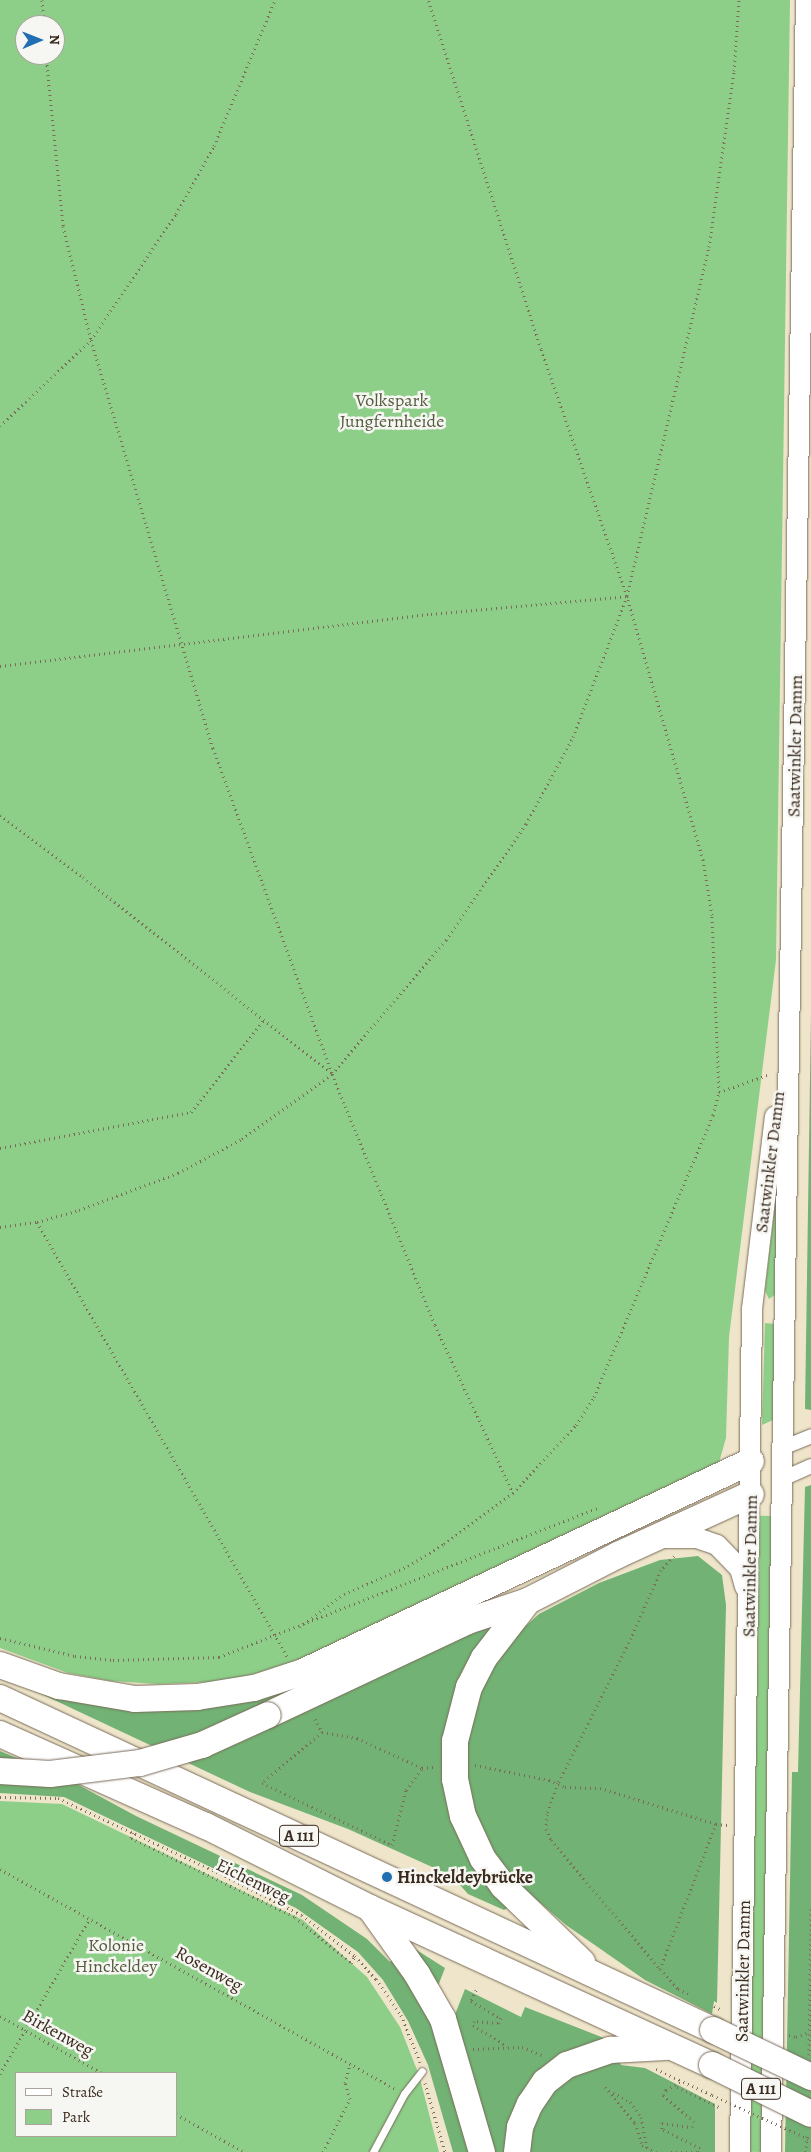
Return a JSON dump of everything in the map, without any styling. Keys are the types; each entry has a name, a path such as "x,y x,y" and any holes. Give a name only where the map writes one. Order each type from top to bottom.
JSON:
{"highway":[{"path":"0,1665 59,1686 135,1699 197,1697 254,1688 303,1672 751,1461"},
{"path":"0,1771 50,1774 140,1763 202,1745 468,1621 528,1601 655,1538 751,1494"},
{"path":"528,1601 484,1658 469,1687 455,1741 458,1799 475,1846 503,1886 597,1977"},
{"name":"A 111","path":"0,1698 597,1977 713,2018 810,2069"},
{"name":"A 111","path":"0,1734 206,1826 370,1908 712,2065 809,2122"},
{"path":"370,1908 417,1974 443,2019 482,2152"},
{"path":"517,2152 520,2127 530,2104 546,2082 567,2065 588,2055 610,2050 673,2047"}],"main road":[{"name":"Saatwinkler Damm","path":"771,2152 782,1479 782,1309 791,983 806,0"},
{"name":"Saatwinkler Damm","path":"740,2152 751,1494 752,1308 791,983"},
{"path":"752,1308 782,1309"},
{"path":"751,1461 782,1448"},
{"path":"751,1494 782,1479"},
{"path":"655,1538 697,1538 717,1545 740,1570 749,1598"}],"street":[{"path":"782,1448 811,1436"},
{"path":"782,1479 811,1466"}],"lane":[{"path":"373,2152 404,2094 422,2071"}],"path":[{"path":"42,0 43,15"},
{"path":"0,426 90,340 176,214 214,146 275,0"},
{"path":"300,1627 344,1594 408,1566 512,1493 576,1425 594,1397 712,1115 719,1092 712,915 703,860 627,596 541,349 428,0"},
{"path":"0,1227 37,1222 130,1193 178,1173 242,1139 332,1074 446,940 526,824 573,737 627,596 709,247 734,71 739,0"},
{"path":"47,65 63,226 90,340 179,643 212,748 332,1074 435,1325 512,1493"},
{"path":"0,666 179,643 627,596"},
{"path":"0,815 83,877 332,1074"},
{"path":"0,1148 191,1112 264,1020"},
{"path":"719,1092 770,1074"},
{"path":"37,1222 278,1636 287,1656"},
{"path":"0,1638 75,1656 192,1660 219,1657 278,1636 605,1505"},
{"path":"681,1553 660,1570 631,1638 558,1783 547,1814 546,1829 551,1840 660,1969 678,1989 696,1998"},
{"path":"315,1719 322,1732"},
{"path":"322,1732 357,1738 422,1768 434,1767"},
{"path":"322,1732 262,1783 392,1845 406,1790 422,1768"},
{"path":"475,1765 558,1783 565,1787 600,1788 716,1824 725,1824"},
{"path":"0,1797 58,1798 302,1915 355,1956 401,2015 420,2062 445,2152"},
{"path":"660,1969 716,1824"},
{"name":"Eichenweg","path":"134,1833 131,1838 295,1917 351,1963 355,1956"},
{"name":"Rosenweg","path":"0,1869 404,2094"},
{"path":"810,2069 811,1906"},
{"path":"0,2074 90,1918"},
{"path":"476,1990 471,2001 501,2018 498,2023 474,2021 473,2024 507,2046"},
{"path":"705,2002 713,2018"},
{"name":"Birkenweg","path":"0,2016 100,2072"},
{"path":"785,2034 796,2037 810,2032"},
{"path":"473,2049 507,2046 533,2049 544,2056"},
{"path":"420,2062 429,2060"},
{"path":"323,2152 350,2099 345,2083 350,2064"},
{"path":"650,2066 811,2140"},
{"path":"671,2152 699,2152 700,2148 662,2129 662,2123 692,2127 694,2122 663,2095 666,2090 682,2082"},
{"path":"677,2086 721,2108"},
{"path":"649,2150 641,2117 630,2102 605,2087 635,2123 642,2145 649,2150 656,2152"},
{"path":"178,2115 244,2152"},
{"path":"806,2152 809,2122"}],"green space":[{"name":"Volkspark Jungfernheide","path":"0,0 790,0 776,960 729,1337 726,1438 718,1466 301,1660 256,1674 214,1682 158,1684 111,1681 68,1673 0,1648"},
{"path":"811,1013 811,1410 805,1409"},
{"path":"775,1204 779,1204 776,1294 769,1299 765,1291"},
{"path":"765,1323 775,1324 775,1394 773,1420 762,1425"},
{"path":"811,1485 811,2152 785,2152 792,1772 798,1772 805,1487"},
{"path":"760,1516 772,1516 761,2152 749,2152"},
{"path":"698,1556 722,1575 726,1605 717,2003 714,2001 712,2014 645,1980 566,1925 531,1895 504,1910 468,1894 452,1876 348,1829 250,1792 3,1676 47,1689 278,1691 291,1714 489,1623 508,1642 539,1614 599,1583 660,1560"},
{"path":"0,1751 75,1783 136,1816 302,1895 367,1939 390,1962 404,1942 445,1968 438,1986 454,2017 465,1989 521,2017 525,2007 609,2040 621,2065 645,2068 715,2104 715,2152 453,2152 428,2065 408,2021 383,1980 358,1952 296,1908 64,1797 0,1793"},
{"name":"Kolonie Hinckeldey","path":"0,1801 62,1804 303,1920 367,1977 400,2027 419,2075 439,2152 0,2152"}],"place":[{"name":"Hinckeldeybrücke","path":"387,1877"}]}
